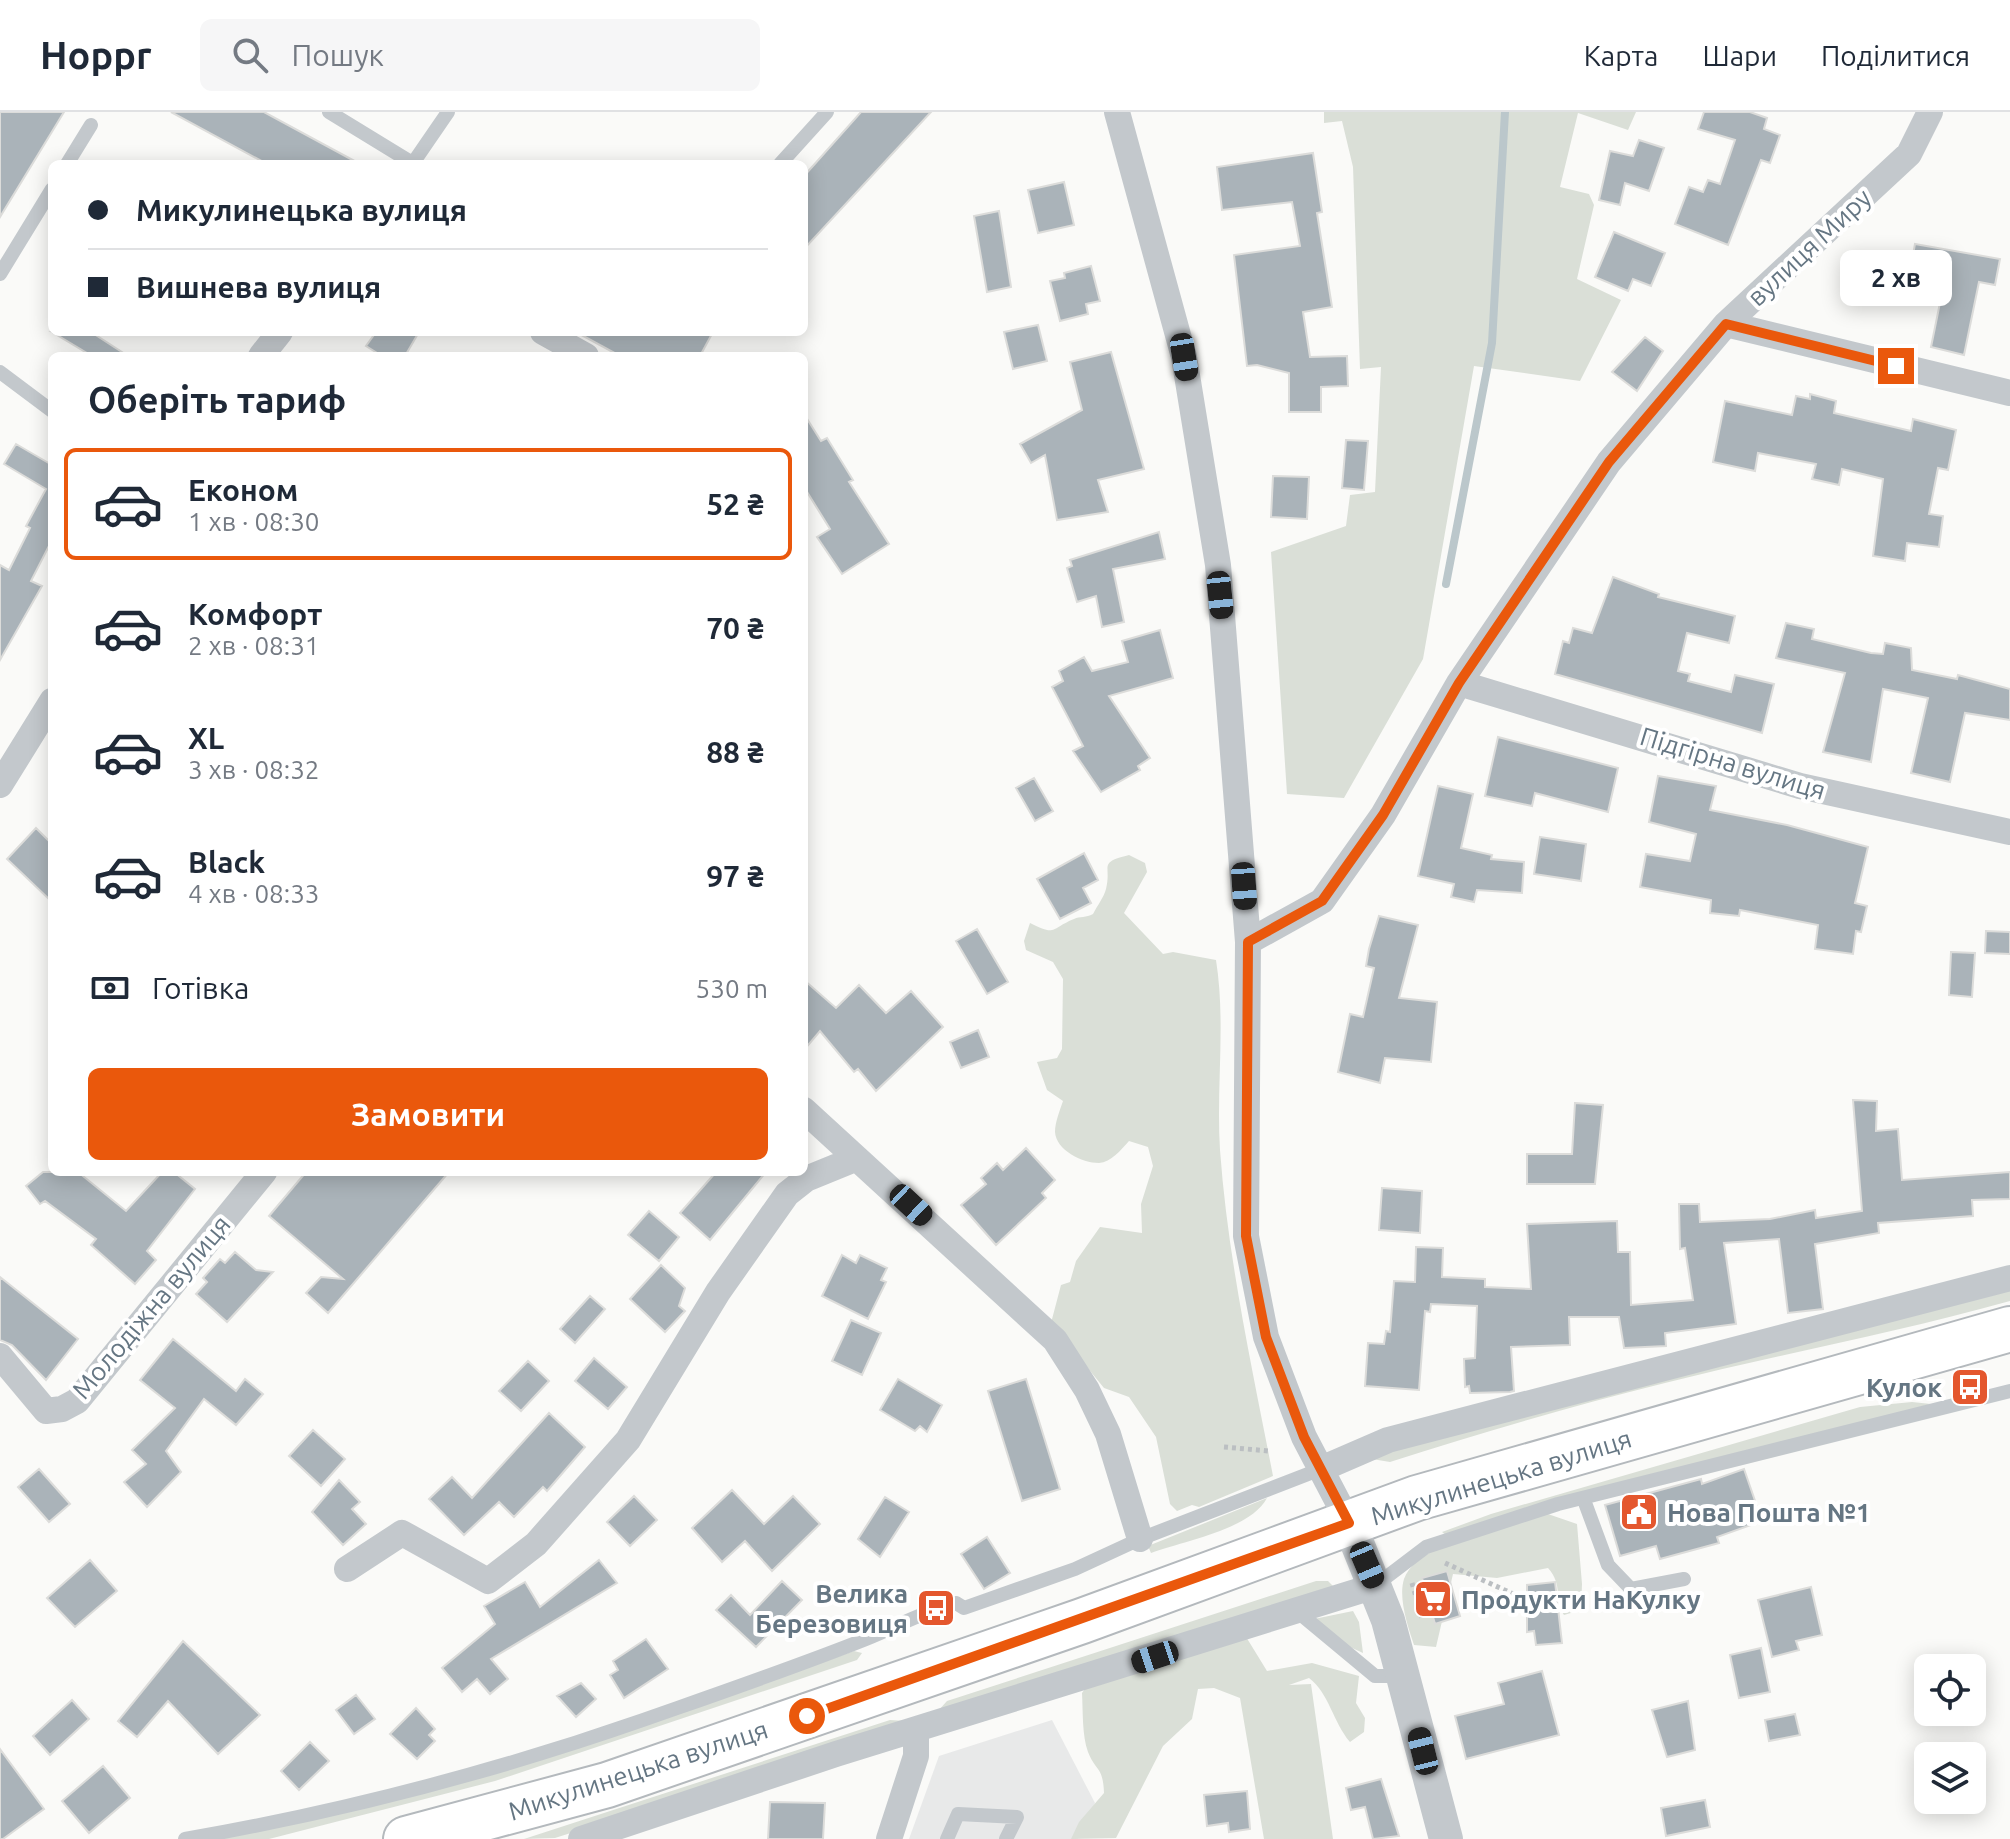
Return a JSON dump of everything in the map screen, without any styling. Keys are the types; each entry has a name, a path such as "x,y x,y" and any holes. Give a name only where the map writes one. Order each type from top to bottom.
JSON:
{"highway":[{"name":"Микулинецька вулиця","path":"406,1839 607,1785 1082,1621 1417,1498 2010,1329"}],"street":[{"path":"1117,112 1184,357 1218,565 1248,942 1246,1236 1266,1337 1304,1437 1349,1523 1375,1586 1404,1676 1446,1839"},
{"name":"вулиця Миру","path":"1248,942 1322,901 1383,815 1459,683 1609,462 1726,324 1909,154 1930,112"},
{"path":"1726,324 2010,393"},
{"path":"264,352 277,336"},
{"path":"550,336 579,352"},
{"name":"Підгірна вулиця","path":"1459,683 1800,786 2010,832"},
{"path":"0,785 48,707"},
{"path":"808,1114 1055,1340 1087,1390 1108,1434 1140,1539"},
{"path":"347,1569 402,1533 488,1581 536,1544 628,1440 718,1292 787,1194 806,1179 855,1159"},
{"name":"Молодіжна вулиця","path":"0,1356 46,1411 62,1409 77,1401 261,1176"},
{"path":"1321,1469 1394,1439 2010,1278"},
{"path":"581,1839 1375,1586"},
{"path":"889,1839 916,1756 916,1731"}],"lane":[{"path":"329,112 407,160"},
{"path":"417,160 448,112"},
{"path":"784,160 827,112"},
{"path":"69,160 91,125"},
{"path":"0,274 48,196"},
{"path":"0,372 48,408"},
{"path":"1375,1586 1426,1547 1558,1504 1584,1500 2010,1391"},
{"path":"185,1839 307,1816 546,1751 816,1658 936,1608 956,1603 964,1608 1075,1569 1140,1539 1321,1469"},
{"path":"1584,1500 1608,1565 1631,1589 1684,1579"},
{"path":"1298,1612 1375,1676 1404,1676"},
{"path":"947,1839 958,1814 1017,1817 1006,1839"}],"path":[{"path":"1224,1447 1269,1451"},
{"path":"1432,1560 1452,1564 1520,1597"}],"shaded area":[{"path":"1324,112 1636,112 1628,130 1578,113 1560,187 1589,194 1594,205 1577,279 1621,300 1580,381 1474,366 1423,659 1344,798 1287,794 1271,552 1346,526 1350,495 1375,492 1381,367 1360,369 1353,167 1342,121 1324,123"},
{"path":"1129,855 1145,863 1147,872 1124,913 1163,954 1173,952 1216,960 1220,1007 1219,1126 1224,1191 1242,1313 1273,1476 1199,1507 1192,1505 1177,1511 1170,1504 1156,1437 1129,1397 1104,1388 1051,1323 1061,1285 1070,1282 1076,1261 1100,1227 1142,1233 1141,1204 1153,1166 1148,1147 1129,1141 1112,1158 1099,1163 1071,1154 1056,1138 1056,1124 1063,1101 1047,1090 1037,1062 1057,1058 1062,1049 1063,979 1053,962 1026,950 1024,941 1030,923 1054,930 1076,918 1093,914 1106,889 1109,863"},
{"path":"2010,1284 2010,1301 1630,1392 1390,1462 1366,1458"},
{"path":"1912,1402 1931,1404 1446,1535 1442,1532 1491,1514 1860,1407"},
{"path":"1267,1498 1259,1509 1232,1526 1151,1553 1148,1546"},
{"path":"1545,1513 1577,1524 1581,1610 1564,1615 1556,1581 1548,1568 1497,1578 1453,1574 1436,1647 1414,1645 1402,1595 1404,1579 1412,1566 1445,1544"},
{"path":"1316,1581 1328,1581 1335,1588 938,1711 947,1701"},
{"path":"1353,1611 1359,1622 1363,1653 1337,1641 1314,1619"},
{"path":"1240,1627 1267,1671 1312,1663 1359,1676 1356,1703 1365,1718 1364,1732 1350,1742 1316,1684 1309,1678 1289,1685 1311,1684 1333,1839 1264,1839 1240,1698 1214,1688 1198,1689 1192,1719 1163,1746 1116,1838 1071,1839 1079,1822 1104,1793 1101,1773 1088,1752 1084,1731 1082,1693 1091,1680"},
{"path":"854,1651 862,1653 857,1660 495,1781 269,1839 211,1839 643,1726"},
{"path":"890,1720 906,1721 892,1730 555,1838 524,1839"},
{"path":"1052,1720 1095,1803 1078,1839 909,1839 939,1756"}],"building":[{"path":"0,112 64,112 0,217"},
{"path":"171,112 264,112 353,160 260,160"},
{"path":"861,112 931,112 808,245 808,172"},
{"path":"1704,112 1750,112 1767,118 1764,129 1780,135 1770,163 1761,160 1728,245 1675,224 1689,187 1703,192 1708,180 1720,184 1735,140 1698,129"},
{"path":"1639,140 1664,148 1649,191 1625,183 1620,205 1599,200 1610,151 1633,156"},
{"path":"1313,153 1322,212 1317,213 1332,307 1303,312 1310,357 1347,356 1348,386 1321,387 1321,412 1289,412 1289,373 1257,365 1247,366 1234,255 1300,246 1292,202 1222,210 1217,167"},
{"path":"1064,182 1074,225 1038,233 1028,190"},
{"path":"999,211 1011,287 987,292 974,216"},
{"path":"1614,232 1665,253 1651,286 1633,279 1628,291 1595,277"},
{"path":"1915,244 2000,259 1995,285 1979,282 1964,355 1931,347 1944,283 1909,276"},
{"path":"1091,266 1100,301 1086,304 1088,314 1060,321 1050,281 1065,278 1064,273"},
{"path":"1038,325 1047,361 1013,369 1004,332"},
{"path":"59,336 97,336 122,352 85,352"},
{"path":"373,336 417,336 407,352 376,352 366,346"},
{"path":"583,336 711,336 702,352 613,352"},
{"path":"1645,337 1663,351 1637,391 1612,372"},
{"path":"1111,352 1144,469 1098,480 1108,512 1057,520 1045,455 1031,463 1020,444 1082,410 1070,362"},
{"path":"1810,394 1836,401 1834,413 1911,431 1913,419 1956,430 1948,470 1938,468 1929,514 1943,516 1939,547 1907,543 1905,561 1873,556 1883,479 1842,469 1839,485 1812,479 1816,464 1758,453 1755,471 1713,462 1725,401 1792,415 1796,396 1810,399"},
{"path":"808,420 821,441 827,438 853,480 849,482 889,544 842,574 817,537 830,529 808,493"},
{"path":"1346,440 1368,441 1364,490 1342,488"},
{"path":"16,444 48,463 48,548 31,581 42,586 0,660 0,565 9,570 30,528 26,526 46,489 4,464"},
{"path":"1273,476 1309,477 1307,519 1271,517"},
{"path":"1159,532 1165,559 1113,569 1124,622 1102,627 1096,596 1077,602 1067,568 1072,566 1070,560"},
{"path":"1613,577 1659,594 1658,597 1735,616 1729,643 1687,633 1678,671 1690,674 1688,681 1731,692 1735,675 1774,684 1762,733 1555,674 1563,641 1569,643 1573,628 1592,633"},
{"path":"1786,623 1814,629 1812,639 1871,653 1883,654 1885,643 1911,648 1912,670 1957,679 1958,675 2010,689 2010,720 1965,713 1950,782 1911,773 1928,698 1883,689 1871,762 1823,752 1845,673 1776,658"},
{"path":"1160,630 1173,678 1109,696 1150,758 1138,766 1140,770 1101,792 1073,751 1083,746 1052,687 1063,681 1059,671 1084,657 1092,671 1128,662 1122,641"},
{"path":"1498,737 1618,768 1608,812 1535,793 1532,806 1485,796"},
{"path":"1658,776 1716,786 1710,810 1787,825 1868,847 1855,903 1867,906 1861,932 1856,931 1853,954 1815,949 1818,925 1740,910 1739,916 1710,913 1711,900 1640,887 1646,854 1690,861 1696,834 1649,822"},
{"path":"1034,778 1053,811 1035,821 1016,788"},
{"path":"1438,786 1473,794 1461,848 1492,855 1491,859 1524,862 1522,893 1477,890 1474,902 1451,897 1454,884 1418,876"},
{"path":"36,828 48,840 48,898 7,859"},
{"path":"1540,837 1586,844 1581,881 1534,874"},
{"path":"1084,853 1098,880 1083,888 1091,903 1060,919 1037,879"},
{"path":"1379,916 1418,925 1399,998 1437,1002 1431,1062 1385,1058 1380,1083 1338,1072 1350,1014 1363,1017 1374,968 1366,966"},
{"path":"977,929 1008,982 987,994 956,941"},
{"path":"1986,931 2010,932 2010,954 1985,953"},
{"path":"1951,952 1975,953 1972,997 1949,995"},
{"path":"808,984 836,1008 859,985 886,1013 911,991 943,1027 876,1091 858,1069 854,1072 820,1031 808,1045"},
{"path":"978,1030 989,1057 961,1068 950,1042"},
{"path":"1853,1100 1877,1101 1876,1131 1898,1129 1902,1180 2010,1172 2010,1199 1972,1200 1973,1216 1878,1223 1879,1233 1815,1244 1823,1309 1788,1313 1779,1239 1724,1243 1736,1324 1665,1333 1666,1346 1624,1348 1619,1317 1569,1317 1570,1345 1511,1347 1514,1391 1510,1392 1470,1393 1469,1386 1465,1387 1464,1359 1475,1358 1477,1306 1431,1304 1430,1312 1425,1311 1419,1390 1365,1386 1368,1343 1384,1344 1386,1331 1390,1332 1394,1281 1415,1282 1416,1247 1443,1248 1442,1277 1485,1279 1485,1287 1531,1289 1527,1224 1617,1221 1618,1252 1630,1252 1631,1305 1693,1300 1685,1248 1680,1249 1679,1204 1699,1204 1700,1222 1770,1219 1815,1210 1816,1218 1862,1211"},
{"path":"1575,1103 1603,1105 1595,1184 1527,1184 1527,1154 1572,1154"},
{"path":"1026,1148 1055,1180 1042,1193 1046,1198 996,1245 961,1205 986,1184 981,1178 997,1163 1003,1170"},
{"path":"43,1172 48,1172 48,1176 83,1176 126,1211 158,1176 179,1176 195,1189 147,1251 156,1260 135,1284 91,1245 96,1239 45,1201 40,1204 26,1186"},
{"path":"303,1176 446,1176 328,1313 306,1293 321,1277 343,1279 269,1216"},
{"path":"712,1176 763,1176 710,1240 680,1213"},
{"path":"1382,1188 1422,1191 1420,1233 1379,1230"},
{"path":"649,1211 679,1237 659,1261 628,1235"},
{"path":"235,1252 256,1270 273,1272 227,1322 196,1294 207,1282 203,1278 220,1259 225,1263"},
{"path":"842,1255 856,1263 860,1255 887,1268 881,1280 886,1282 868,1319 822,1296"},
{"path":"661,1265 685,1288 679,1306 685,1311 665,1332 630,1299"},
{"path":"0,1277 78,1339 46,1380 12,1345 0,1340"},
{"path":"590,1296 605,1309 575,1343 560,1329"},
{"path":"851,1320 881,1333 862,1375 832,1361"},
{"path":"173,1339 236,1391 245,1379 263,1394 236,1425 204,1399 166,1451 181,1472 147,1507 124,1482 146,1464 132,1450 175,1408 140,1380"},
{"path":"594,1358 627,1387 608,1409 575,1381"},
{"path":"528,1361 549,1381 521,1411 499,1391"},
{"path":"898,1379 942,1405 927,1432 920,1426 915,1431 880,1410"},
{"path":"1026,1379 1060,1489 1022,1501 988,1391"},
{"path":"549,1413 585,1447 547,1491 543,1487 514,1517 499,1502 464,1535 429,1499 452,1477 472,1498"},
{"path":"313,1430 345,1459 321,1486 289,1456"},
{"path":"39,1469 70,1504 49,1522 18,1487"},
{"path":"1744,1469 1762,1521 1717,1537 1719,1543 1660,1559 1656,1546 1620,1556 1605,1505 1701,1479 1702,1484"},
{"path":"339,1480 360,1502 352,1509 366,1524 343,1545 312,1512"},
{"path":"732,1490 764,1524 793,1496 820,1524 772,1571 745,1541 722,1562 692,1528"},
{"path":"634,1496 657,1520 630,1546 607,1522"},
{"path":"885,1497 909,1512 880,1557 858,1539"},
{"path":"987,1537 1010,1573 984,1589 961,1554"},
{"path":"90,1560 117,1591 75,1627 47,1598"},
{"path":"599,1560 617,1583 491,1659 508,1679 490,1694 477,1679 462,1692 442,1668 495,1624 484,1606 525,1582 540,1607"},
{"path":"1447,1571 1460,1616 1435,1624 1422,1578"},
{"path":"782,1581 802,1600 756,1647 716,1610 731,1595 750,1615"},
{"path":"1555,1582 1562,1643 1536,1645 1534,1631 1527,1632 1527,1585"},
{"path":"1811,1587 1822,1635 1796,1641 1799,1650 1772,1657 1758,1600"},
{"path":"646,1639 668,1669 624,1698 610,1675 618,1670 613,1661"},
{"path":"183,1641 260,1715 218,1754 168,1701 137,1737 118,1721"},
{"path":"1761,1648 1770,1692 1739,1698 1730,1655"},
{"path":"1542,1671 1559,1735 1466,1759 1455,1716 1504,1704 1498,1683"},
{"path":"581,1683 596,1699 576,1717 557,1696"},
{"path":"356,1695 375,1719 354,1734 336,1710"},
{"path":"72,1700 89,1719 50,1755 33,1736"},
{"path":"1688,1701 1695,1750 1667,1757 1652,1710"},
{"path":"416,1708 435,1729 429,1735 435,1741 417,1759 390,1734"},
{"path":"1795,1714 1800,1735 1769,1741 1765,1720"},
{"path":"310,1742 329,1761 299,1790 281,1771"},
{"path":"0,1749 44,1809 3,1839 0,1839"},
{"path":"103,1766 130,1798 89,1833 62,1801"},
{"path":"1381,1779 1399,1836 1373,1839 1365,1807 1351,1810 1346,1788"},
{"path":"1247,1791 1250,1829 1229,1832 1228,1823 1207,1826 1204,1795"},
{"path":"1705,1800 1710,1827 1666,1836 1661,1808"},
{"path":"770,1802 825,1803 823,1839 768,1839"}],"waterway":[{"path":"1446,584 1492,343 1505,112"}],"place":[{"name":"Кулок","path":"1970,1387"},
{"name":"Нова Пошта №1","path":"1639,1512"},
{"name":"Продукти НаКулку","path":"1433,1599"},
{"name":"Велика Березовиця","path":"936,1608"}],"route":[{"path":"807,1716 1082,1621 1349,1523 1304,1437 1266,1337 1246,1236 1248,942 1322,901 1383,815 1459,683 1609,462 1726,324 1896,366"}]}
